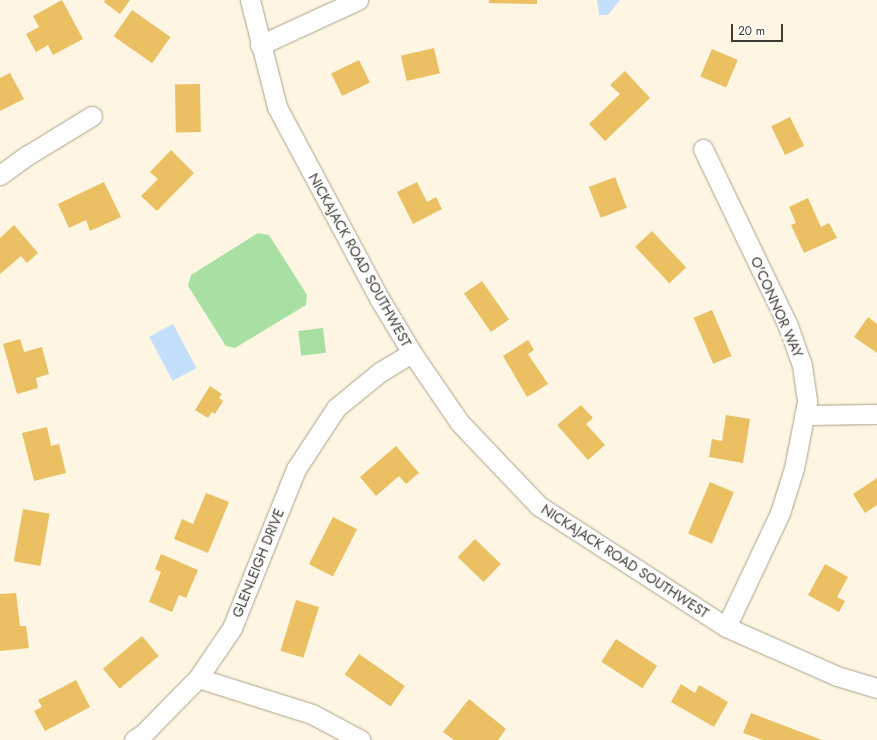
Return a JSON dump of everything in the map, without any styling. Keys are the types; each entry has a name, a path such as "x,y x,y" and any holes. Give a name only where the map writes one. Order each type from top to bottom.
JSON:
{"street":[{"name":"NICKAJACK ROAD SOUTHWEST","path":"250,0 260,45 278,107 379,298 412,353 460,423 539,506 726,628 837,676 877,688"},
{"path":"260,45 358,0"},
{"path":"0,175 28,155 92,116"},
{"name":"O'CONNOR WAY","path":"703,149 788,326 802,365 807,402 794,468 780,513 726,628"},
{"name":"GLENLEIGH DRIVE","path":"134,740 143,734 198,678 232,628 296,470 336,408 370,380 412,353"},
{"path":"804,415 877,414"},
{"path":"198,678 312,714 361,740"}],"green space":[{"path":"258,233 269,235 307,295 306,305 235,348 226,346 188,286 191,275"},
{"path":"323,328 326,353 301,356 298,331"}],"water":[{"path":"597,0 620,0 608,15 599,15"},
{"path":"173,324 196,368 173,381 149,337"}],"building":[{"path":"62,0 83,39 53,55 48,45 36,52 26,34 39,27 33,16"},
{"path":"105,0 130,0 120,14 104,2"},
{"path":"489,0 537,0 537,4 489,3"},
{"path":"132,10 171,37 152,63 114,36"},
{"path":"434,48 440,73 407,81 401,56"},
{"path":"712,49 738,60 726,88 700,77"},
{"path":"359,60 370,82 342,96 331,74"},
{"path":"625,71 650,98 605,141 589,124 620,94 610,85"},
{"path":"10,73 24,99 0,111 0,78"},
{"path":"175,84 200,84 201,132 176,132"},
{"path":"790,117 804,146 785,155 771,126"},
{"path":"171,150 194,173 157,211 141,196 158,179 150,172"},
{"path":"615,177 627,208 601,218 589,187"},
{"path":"104,182 121,217 90,231 86,220 69,228 58,204"},
{"path":"417,182 427,202 436,197 442,209 413,224 397,192"},
{"path":"808,198 821,227 829,223 837,238 804,253 791,225 796,223 789,207"},
{"path":"14,225 38,253 27,263 21,256 0,274 0,238"},
{"path":"652,231 686,268 669,283 635,247"},
{"path":"482,281 509,320 491,332 464,294"},
{"path":"712,310 732,356 713,364 694,318"},
{"path":"868,317 877,324 877,353 854,337"},
{"path":"20,339 24,352 42,347 49,374 36,378 38,388 17,394 3,344"},
{"path":"528,340 534,350 528,354 548,384 527,397 503,356"},
{"path":"210,386 222,394 219,398 223,401 215,414 212,412 208,418 195,410"},
{"path":"581,405 593,418 586,424 605,445 588,460 557,425"},
{"path":"726,415 750,419 743,463 709,457 712,439 722,441"},
{"path":"47,427 51,446 59,444 66,473 34,481 22,433"},
{"path":"396,446 419,473 406,484 399,476 376,496 360,477"},
{"path":"877,478 877,505 865,513 853,494"},
{"path":"710,482 734,492 712,544 688,534"},
{"path":"206,493 229,502 208,553 174,539 182,519 193,524"},
{"path":"23,509 50,514 40,566 14,561"},
{"path":"333,517 357,529 333,576 309,564"},
{"path":"475,539 501,564 484,582 458,557"},
{"path":"161,554 198,570 186,598 179,595 172,612 149,602 161,572 155,569"},
{"path":"825,564 848,577 837,597 845,601 839,612 808,595"},
{"path":"16,593 20,626 26,626 29,648 0,651 0,594"},
{"path":"296,600 319,607 303,658 281,651"},
{"path":"142,636 159,656 120,689 103,669"},
{"path":"616,639 657,666 642,688 601,662"},
{"path":"359,654 405,686 391,707 345,674"},
{"path":"76,680 90,707 45,731 34,711 42,707 38,700"},
{"path":"681,684 695,693 699,685 728,702 714,727 671,702"},
{"path":"469,699 506,729 498,740 454,740 443,732"},
{"path":"751,713 822,740 763,740 743,733"}]}
